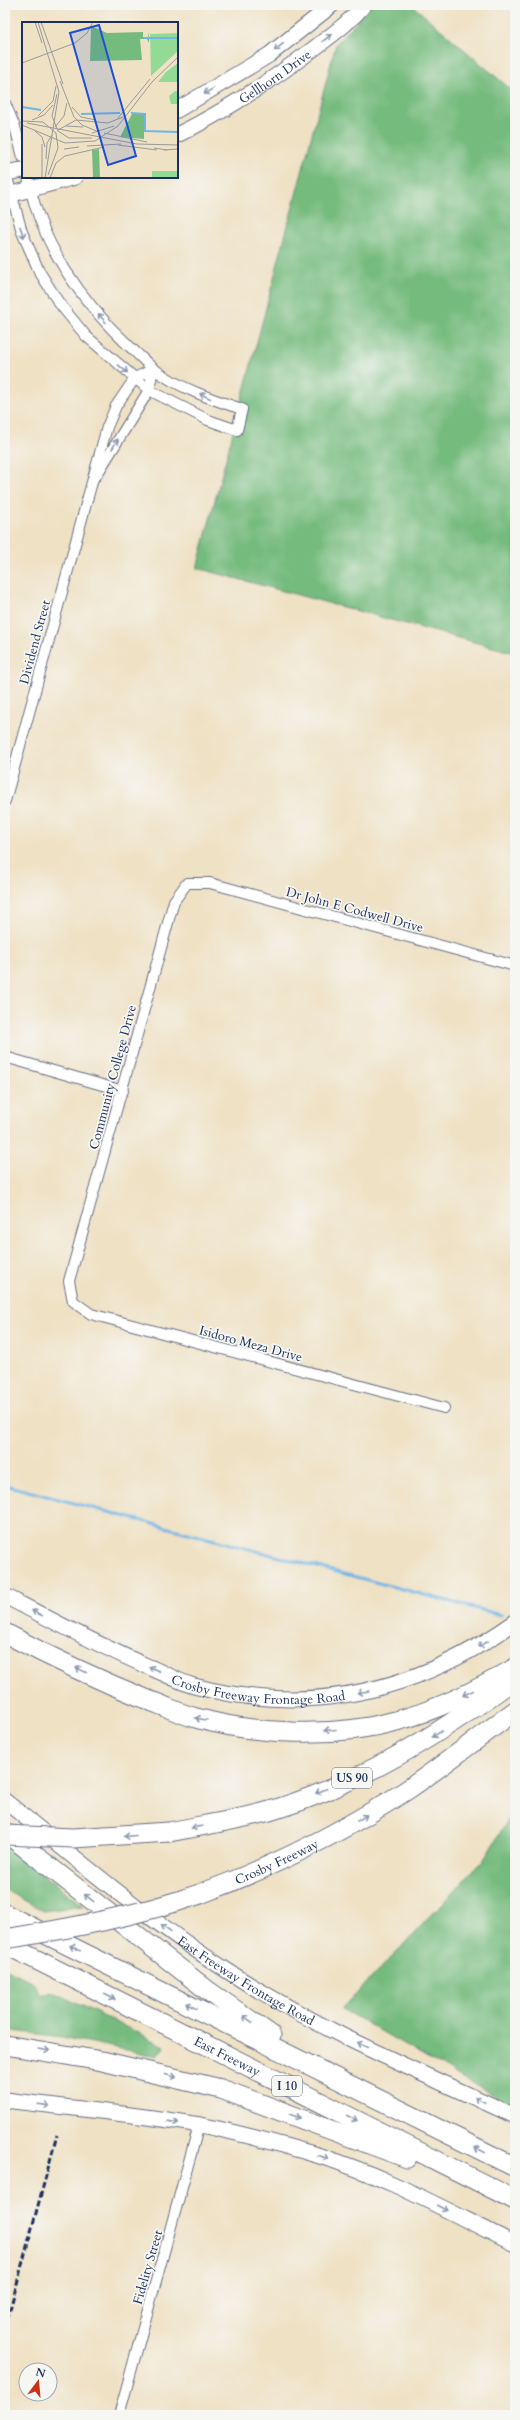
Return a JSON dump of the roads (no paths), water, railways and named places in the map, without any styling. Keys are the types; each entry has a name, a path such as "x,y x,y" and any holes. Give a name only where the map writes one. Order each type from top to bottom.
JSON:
{"highway":[{"path":"5,1633 117,1688 195,1718 228,1725 276,1730 319,1732 395,1722 452,1701 515,1668"},
{"name":"US 90","path":"5,1835 73,1838 169,1832 274,1810 320,1792 419,1745 457,1721 515,1679"},
{"name":"Crosby Freeway","path":"5,1939 123,1917 156,1909 200,1894 282,1861 358,1820 408,1789 515,1711"},
{"path":"5,1832 155,1950 263,2030 321,2067 389,2105"},
{"name":"I 10","path":"5,1914 515,2167"},
{"name":"East Freeway","path":"5,1944 507,2196"},
{"path":"5,1952 76,1979"},
{"path":"5,2045 102,2061 221,2090 507,2196"}],"main road":[{"name":"Gellhorn Drive","path":"178,109 269,55 332,5"},
{"name":"Gellhorn Drive","path":"178,133 283,71 354,17 364,5"},
{"path":"5,172 22,170"},
{"path":"8,195 29,184 68,178"},
{"name":"Crosby Freeway Frontage Road","path":"5,1596 112,1651 192,1685 237,1696 270,1699 331,1696 378,1689 423,1674 449,1662 490,1640 515,1622"},
{"name":"East Freeway Frontage Road","path":"5,1801 145,1913 226,1970 340,2035 515,2116"},
{"path":"5,2100 199,2125 262,2139 321,2156 414,2193 515,2244"}],"street":[{"path":"5,103 15,127 22,153"},
{"path":"5,172 8,195 39,271 59,303 86,336 149,390 208,420 237,430 242,409 210,398 179,384 153,368 110,328 85,298 59,260 44,229 29,184"},
{"name":"Dividend Street","path":"5,801 88,490 107,427 116,406 135,378 153,368"},
{"name":"Dividend Street","path":"88,490 149,390 153,368"},
{"name":"Dr John E Codwell Drive","path":"187,883 210,883 515,966"},
{"name":"Community College Drive","path":"69,1281 174,901 187,883"},
{"path":"5,1057 123,1090"},
{"name":"Isidoro Meza Drive","path":"69,1281 74,1301 91,1314 444,1408"},
{"name":"Fidelity Street","path":"118,2415 199,2125"}],"waterway":[{"path":"5,1485 501,1615"}],"railway":[{"path":"5,2328 57,2135"}]}
